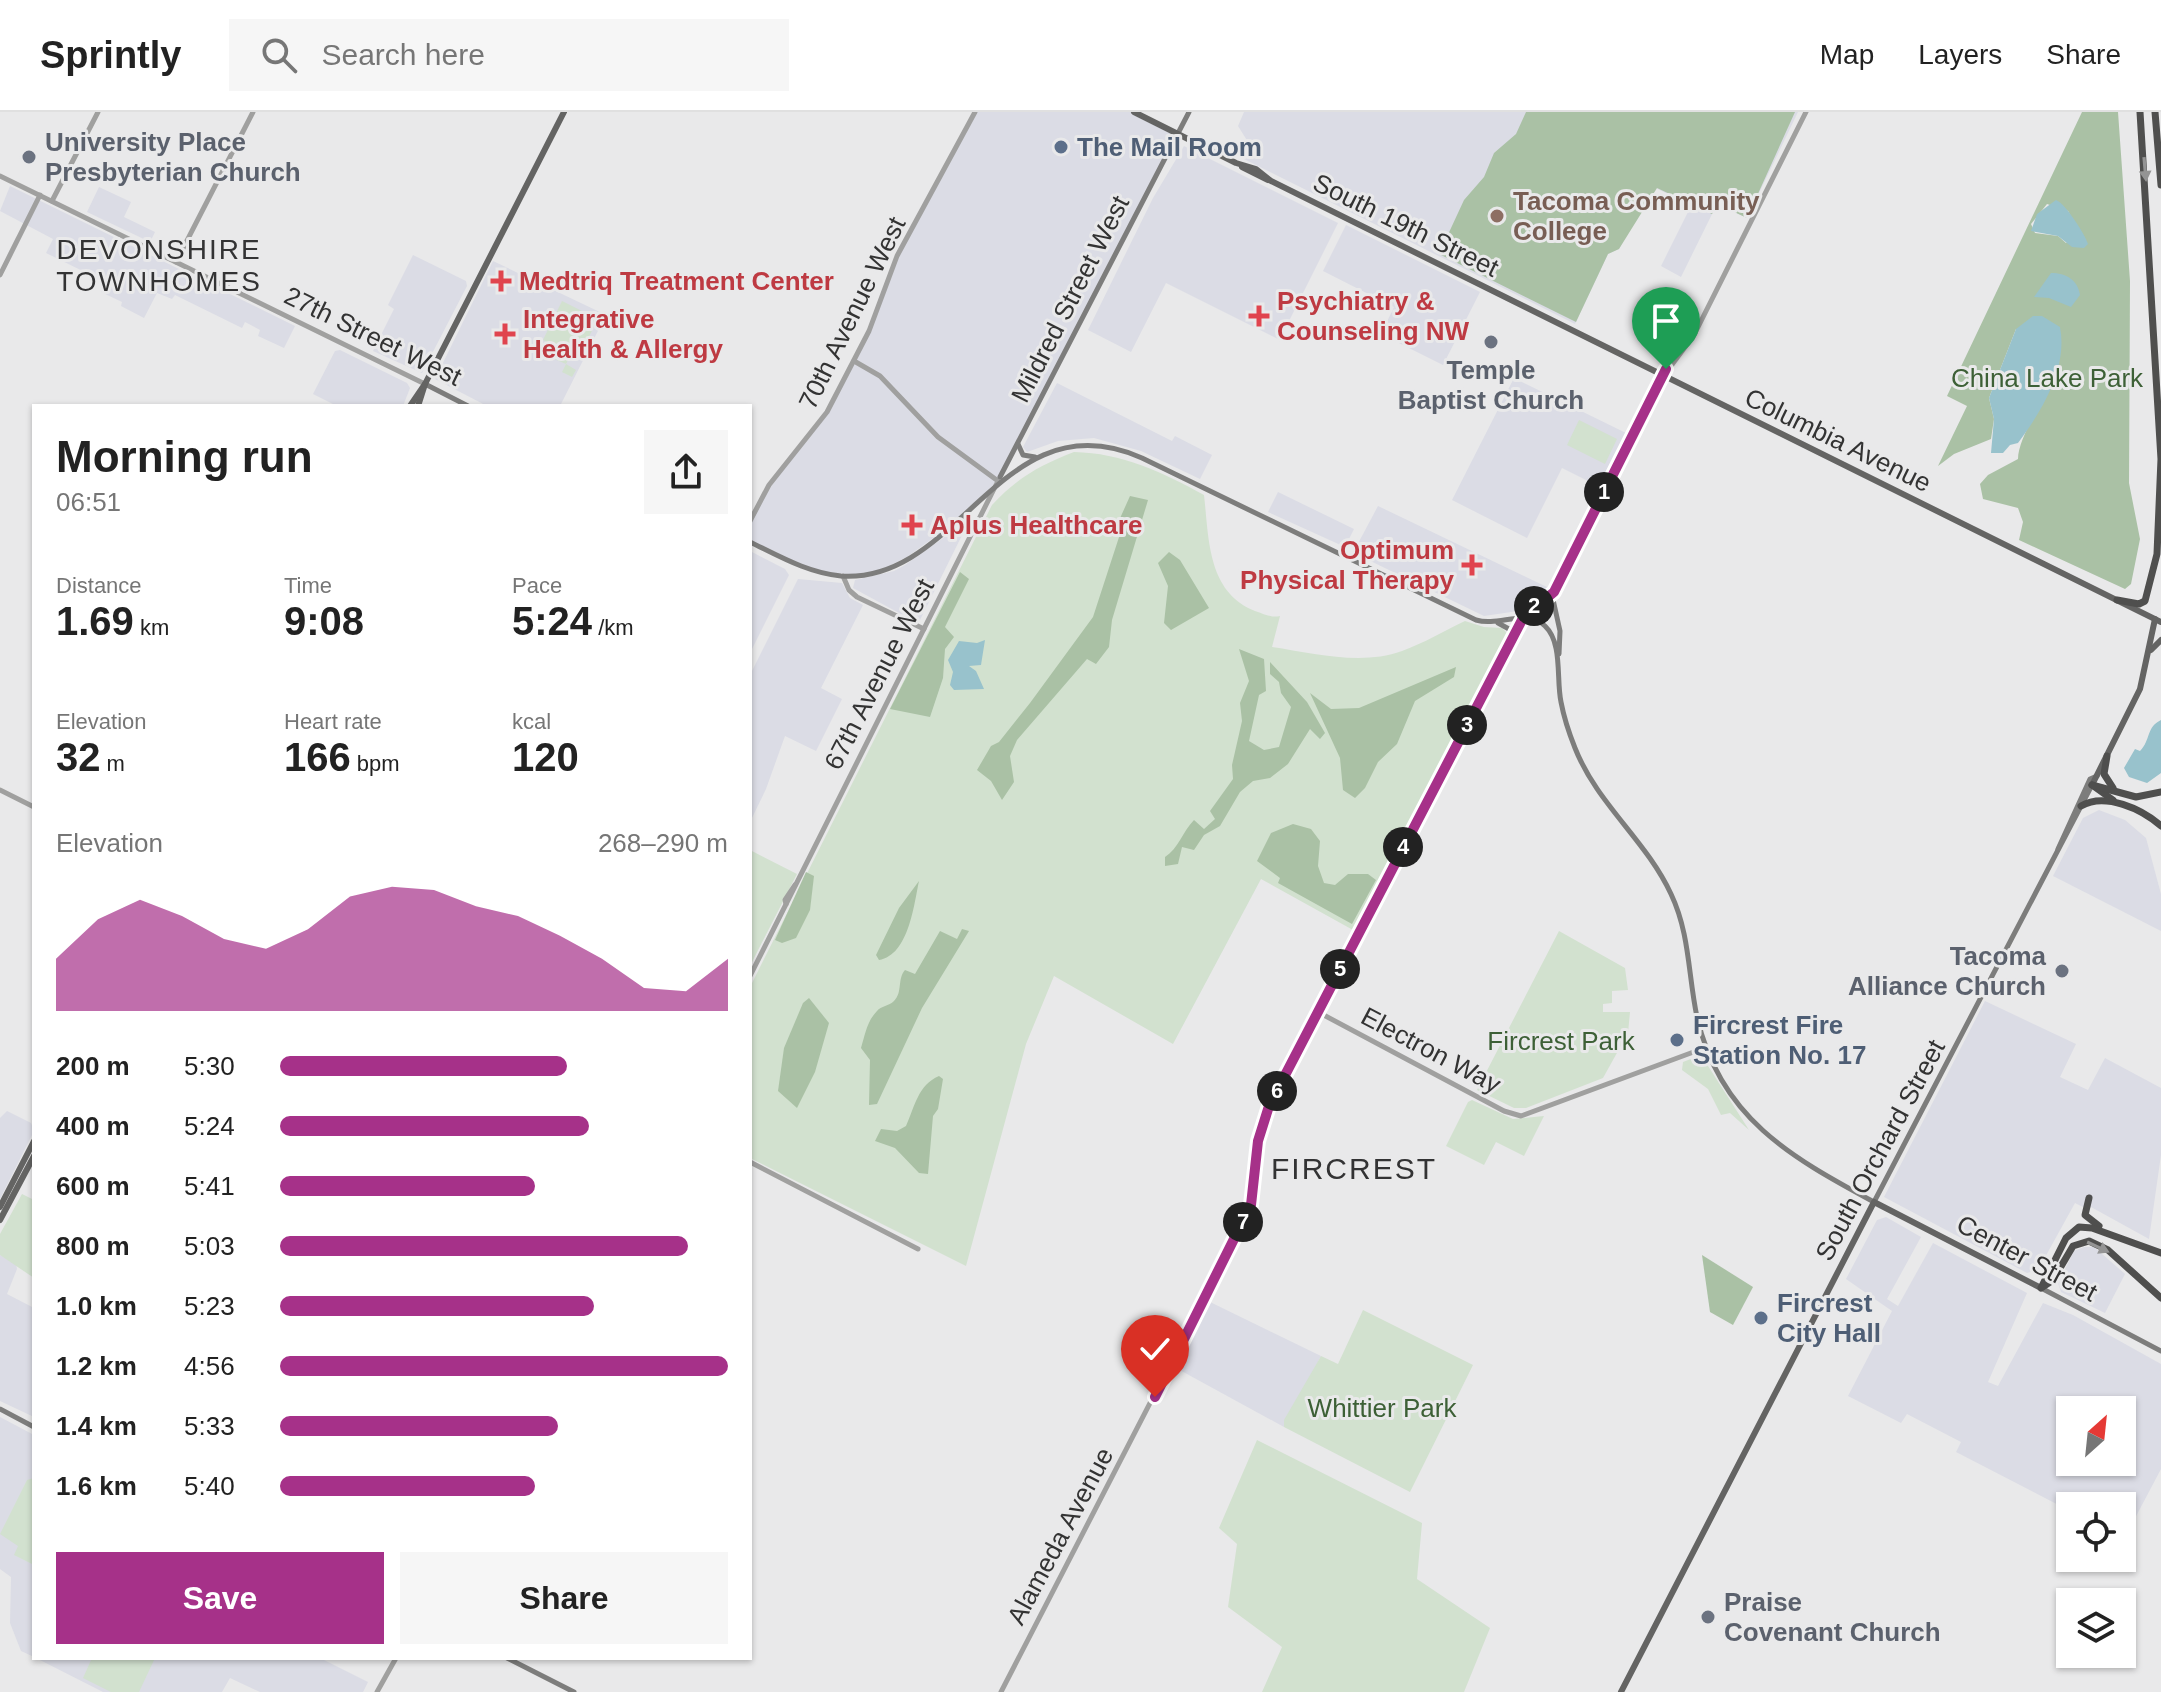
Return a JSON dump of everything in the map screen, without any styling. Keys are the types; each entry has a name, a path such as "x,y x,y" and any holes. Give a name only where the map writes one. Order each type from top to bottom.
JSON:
{"highway":[{"path":"2117,600 2136,604 2145,601 2157,554 2161,459 2140,112"},
{"path":"2156,112 2161,136"},
{"path":"2156,112 2161,185"},
{"path":"2148,226 2161,366"},
{"path":"2107,756 2105,777 2118,791"},
{"path":"2092,785 2140,797 2161,792"},
{"path":"2092,785 2128,808"},
{"path":"2081,806 2096,799 2128,808 2144,813 2161,829"},
{"path":"2089,1198 2084,1208 2087,1218 2111,1234"},
{"path":"2041,1288 2073,1229 2092,1228 2161,1253"},
{"path":"2041,1288 2053,1280 2073,1246 2089,1241 2108,1250 2161,1298"}],"main road":[{"path":"411,404 425,384 564,112"},
{"name":"South 19th Street","path":"1134,112 1236,163 1256,169 1271,181 1663,375"},
{"name":"Mildred Street West","path":"998,481 1189,112"},
{"name":"Columbia Avenue","path":"1663,375 2117,600"},
{"path":"419,404 425,384"},
{"name":"27th Street West","path":"425,384 464,404"},
{"path":"1018,444 1023,455 1036,458"},
{"path":"752,543 810,570 843,576 874,572 907,557 998,481 1036,458 1054,450 1085,446 1125,450 1358,560 1476,620 1493,622 1523,618 1541,623 1552,636 1564,717 1590,780 1661,874 1676,906 1688,947 1697,1017 1707,1047 1741,1109 1772,1141 1797,1160 1874,1202"},
{"path":"1552,595 1560,631 1556,671"},
{"path":"2117,600 2158,620"},
{"name":"South Orchard Street","path":"1621,1692 2137,697 2158,620"},
{"path":"1493,622 1509,629 1511,639"},
{"path":"2149,653 2161,640"},
{"path":"2058,850 2057,845 2078,801 2090,779 2097,776"},
{"path":"0,1207 32,1145"},
{"path":"0,1220 32,1160"},
{"name":"Center Street","path":"1874,1202 2161,1351"},
{"path":"0,1409 32,1424"},
{"path":"511,1660 574,1692"}],"street":[{"path":"52,201 98,112"},
{"path":"176,262 253,112"},
{"name":"70th Avenue West","path":"752,517 769,485 820,424 854,361 897,256 975,112"},
{"name":"Alameda Avenue","path":"1001,1692 1247,1215 1255,1187 1263,1121 1317,1012 1511,639 1531,607 1552,595 1663,375 1694,335 1806,112"},
{"name":"27th Street West","path":"0,176 425,384"},
{"path":"0,275 40,195"},
{"path":"854,361 880,376 944,443 998,481"},
{"name":"67th Avenue West","path":"752,972 998,481"},
{"path":"843,576 849,590 857,597 924,629"},
{"path":"0,790 32,806"},
{"name":"Electron Way","path":"1317,1012 1504,1111 1521,1116 1707,1047"},
{"path":"752,1163 918,1249"},
{"path":"377,1692 395,1660"}],"shaded area":[{"path":"975,112 1134,112 1178,134 998,481 943,531 907,557 879,571 854,575 810,570 752,543 752,518 780,472 820,424 869,331 892,267"},
{"name":"Tacoma Community College","path":"1244,112 1798,112 1747,218 1717,204 1681,277 1661,266 1691,206 1652,186 1619,249 1608,254 1575,324 1242,158 1248,142 1238,126"},
{"path":"1184,146 1338,223 1288,323 1280,328 1280,340 1166,283 1131,352 1088,330 1153,198"},
{"path":"10,186 295,326 284,348 258,336 260,330 245,322 242,328 175,295 172,299 157,293 144,318 121,306 122,302 101,292 105,282 46,253 53,239 0,211"},
{"path":"99,187 131,202 124,217 155,232 150,242 87,212"},
{"path":"1346,225 1480,292 1443,365 1381,334 1394,307 1323,271"},
{"path":"413,255 466,281 467,286 422,373 373,351 394,309 388,305"},
{"path":"493,261 606,315 561,404 483,404 435,379"},
{"path":"340,350 407,383 410,388 404,404 333,404 313,394 335,351"},
{"path":"1514,378 1626,433 1600,487 1562,468 1527,538 1452,500"},
{"path":"1057,383 1172,441 1175,436 1212,455 1200,479 1141,451 1094,438 1058,441 1027,452 1023,447"},
{"path":"1278,492 1354,529 1345,547 1268,512"},
{"path":"1378,506 1549,588 1518,611 1484,616 1356,554 1354,551"},
{"path":"970,519 920,620 912,620 853,588 855,580 894,571 905,565"},
{"path":"752,552 785,569 789,575 752,649"},
{"path":"798,579 842,583 850,598 863,605 821,688 842,699 816,751 785,736 752,818 752,671"},
{"path":"2099,810 2125,820 2146,838 2161,894 2161,931 2053,876 2083,818"},
{"path":"1985,1001 2076,1044 2060,1077 2088,1090 2105,1058 2161,1088 2161,1155 2149,1239 2091,1207 2089,1210 2075,1203 2038,1270 2027,1273 1884,1197"},
{"path":"7,1111 31,1123 32,1135 0,1199 0,1118"},
{"path":"1886,1217 1921,1237 1887,1299 1898,1306 1933,1243 2027,1293 1988,1382 1998,1386 2043,1303 2073,1315 2161,1364 2161,1469 2136,1516 2136,1492 2056,1492 2056,1504 1956,1452 1961,1442 1907,1414 1901,1423 1848,1396 1892,1311 1846,1279 1877,1220"},
{"path":"2094,1247 2125,1274 2105,1313 2061,1292 2058,1283 2074,1251"},
{"path":"0,1255 16,1263 17,1269 7,1294 32,1307 32,1416 0,1401"},
{"path":"1208,1301 1321,1356 1284,1427 1176,1368"},
{"path":"0,1417 32,1434 32,1656 21,1651 10,1623 11,1577 0,1569"},
{"path":"40,1660 324,1660 368,1682 363,1692 260,1692 230,1678 222,1692 103,1692"}],"green space":[{"name":"Tacoma Community College","path":"1526,112 1795,112 1747,218 1717,204 1712,214 1657,188 1619,249 1608,254 1576,322 1439,254 1464,200 1484,177 1494,153 1516,134"},
{"name":"China Lake Park","path":"2082,112 2118,112 2130,281 2129,483 2140,539 2131,584 2125,589 2019,540 2023,522 2018,508 1983,499 1980,484 1988,475 2018,459 2028,428 2058,372 2016,329 1989,398 1994,419 1991,439 1954,454 1938,466 1967,406 1947,396","holes":["2047,204 2068,211 2079,231 2066,243 2058,236 2035,233 2031,224"]},
{"path":"562,301 598,319 578,358 571,354 566,364 545,355 550,345 554,346 543,340"},
{"path":"566,364 576,370 572,377 562,372"},
{"path":"1579,420 1617,439 1605,464 1567,445"},
{"path":"1074,452 1109,456 1141,465 1204,495 1213,562 1227,591 1255,611 1280,616 1272,647 1337,657 1370,658 1402,651 1465,621 1502,628 1507,633 1353,930 1261,879 1173,1044 1054,976 1026,1044 966,1266 752,1159 752,983 992,505 1011,487 1050,462"},
{"path":"1130,496 1148,500 1112,620 1109,647 1096,664 1087,659 1017,740 1010,756 1014,782 1002,800 991,781 977,770 991,746 999,742 1030,703 1093,617 1121,531 1117,525"},
{"path":"1169,552 1180,560 1209,608 1171,630 1164,623 1168,586 1158,563"},
{"path":"960,572 969,579 945,627 954,637 945,649 943,678 930,717 890,709"},
{"path":"1239,649 1264,659 1266,691 1259,695 1249,741 1264,750 1279,747 1291,707 1281,693 1279,682 1270,674 1270,662 1307,702 1325,733 1320,739 1310,729 1288,764 1270,778 1253,781 1240,792 1220,826 1204,835 1194,850 1182,847 1178,864 1165,866 1165,857 1194,820 1204,829 1215,819 1210,811 1233,779 1232,765 1242,721 1240,703 1249,681"},
{"path":"1456,667 1454,677 1415,701 1397,744 1378,762 1365,788 1355,798 1343,790 1340,758 1310,693 1331,709 1359,708"},
{"path":"1293,824 1311,829 1320,841 1318,866 1324,883 1335,885 1348,874 1368,874 1376,880 1352,924 1278,883 1280,878 1257,861 1271,833"},
{"path":"752,851 797,874 752,962"},
{"path":"806,872 814,876 810,910 796,938 782,943 775,940"},
{"path":"919,881 904,939 889,956 879,960 876,955 899,908"},
{"path":"962,929 969,931 922,1008 877,1104 869,1105 870,1060 861,1048 871,1019 879,1009 894,1001 905,970 915,974 940,931 957,939"},
{"name":"Fircrest Park","path":"1559,931 1625,968 1628,990 1612,991 1612,1003 1603,1004 1603,1012 1630,1012 1628,1033 1603,1078 1526,1108 1514,1108 1477,1090"},
{"path":"809,998 829,1023 815,1072 797,1108 778,1091 784,1048 803,1003"},
{"path":"1701,1055 1749,1130 1730,1113 1721,1115 1708,1089 1682,1070 1683,1062"},
{"path":"939,1076 943,1079 938,1109 933,1116 928,1174 919,1173 895,1148 875,1141 881,1129 897,1131 906,1126 922,1091"},
{"path":"1472,1100 1513,1119 1544,1116 1524,1156 1496,1142 1484,1165 1446,1146 1468,1102"},
{"path":"22,1194 32,1199 32,1277 0,1255 0,1234"},
{"path":"1702,1255 1753,1287 1733,1325 1710,1312"},
{"name":"Whittier Park","path":"1363,1310 1473,1365 1410,1492 1284,1427 1284,1420 1321,1356 1338,1364"},
{"path":"1257,1440 1422,1523 1417,1579 1490,1628 1464,1692 1262,1692 1282,1647 1228,1607 1237,1544 1219,1528"},
{"path":"32,1479 32,1564 14,1555 18,1546 0,1534 27,1480"},
{"path":"91,1660 154,1660 139,1692 111,1692 83,1678"}],"water":[{"path":"2056,200 2083,233 2088,244 2084,248 2072,247 2058,236 2031,231 2037,214"},
{"path":"2051,273 2062,274 2077,285 2080,295 2071,307 2049,298 2034,297"},
{"path":"2033,316 2042,316 2060,327 2057,373 2044,403 2018,443 2010,445 2003,453 1991,453 1994,419 1989,398 2016,329"},
{"path":"985,640 981,665 969,666 976,671 984,689 954,690 950,685 953,672 948,660 959,641 977,643"},
{"path":"2161,720 2161,773 2147,783 2129,777 2124,768 2135,749 2140,751 2153,726"}],"place":[{"name":"The Mail Room","path":"1061,147"},
{"name":"University Place Presbyterian Church","path":"29,157"},
{"name":"Tacoma Community College","path":"1497,216"},
{"name":"Medtriq Treatment Center","path":"501,281"},
{"name":"Psychiatry & Counseling NW","path":"1259,316"},
{"name":"Integrative Health & Allergy","path":"505,334"},
{"name":"Temple Baptist Church","path":"1491,342"},
{"name":"Aplus Healthcare","path":"912,525"},
{"name":"Optimum Physical Therapy","path":"1472,565"},
{"name":"Tacoma Alliance Church","path":"2062,971"},
{"name":"Fircrest Fire Station No. 17","path":"1677,1040"},
{"name":"Fircrest City Hall","path":"1761,1318"},
{"name":"Praise Covenant Church","path":"1708,1617"}],"district":[{"name":"DEVONSHIRE TOWNHOMES","path":"159,265"},
{"name":"FIRCREST","path":"1354,1168"}],"route":[{"path":"1155,1397 1251,1205 1258,1141 1269,1106 1523,618 1531,607 1550,598 1554,592 1666,369"}]}
